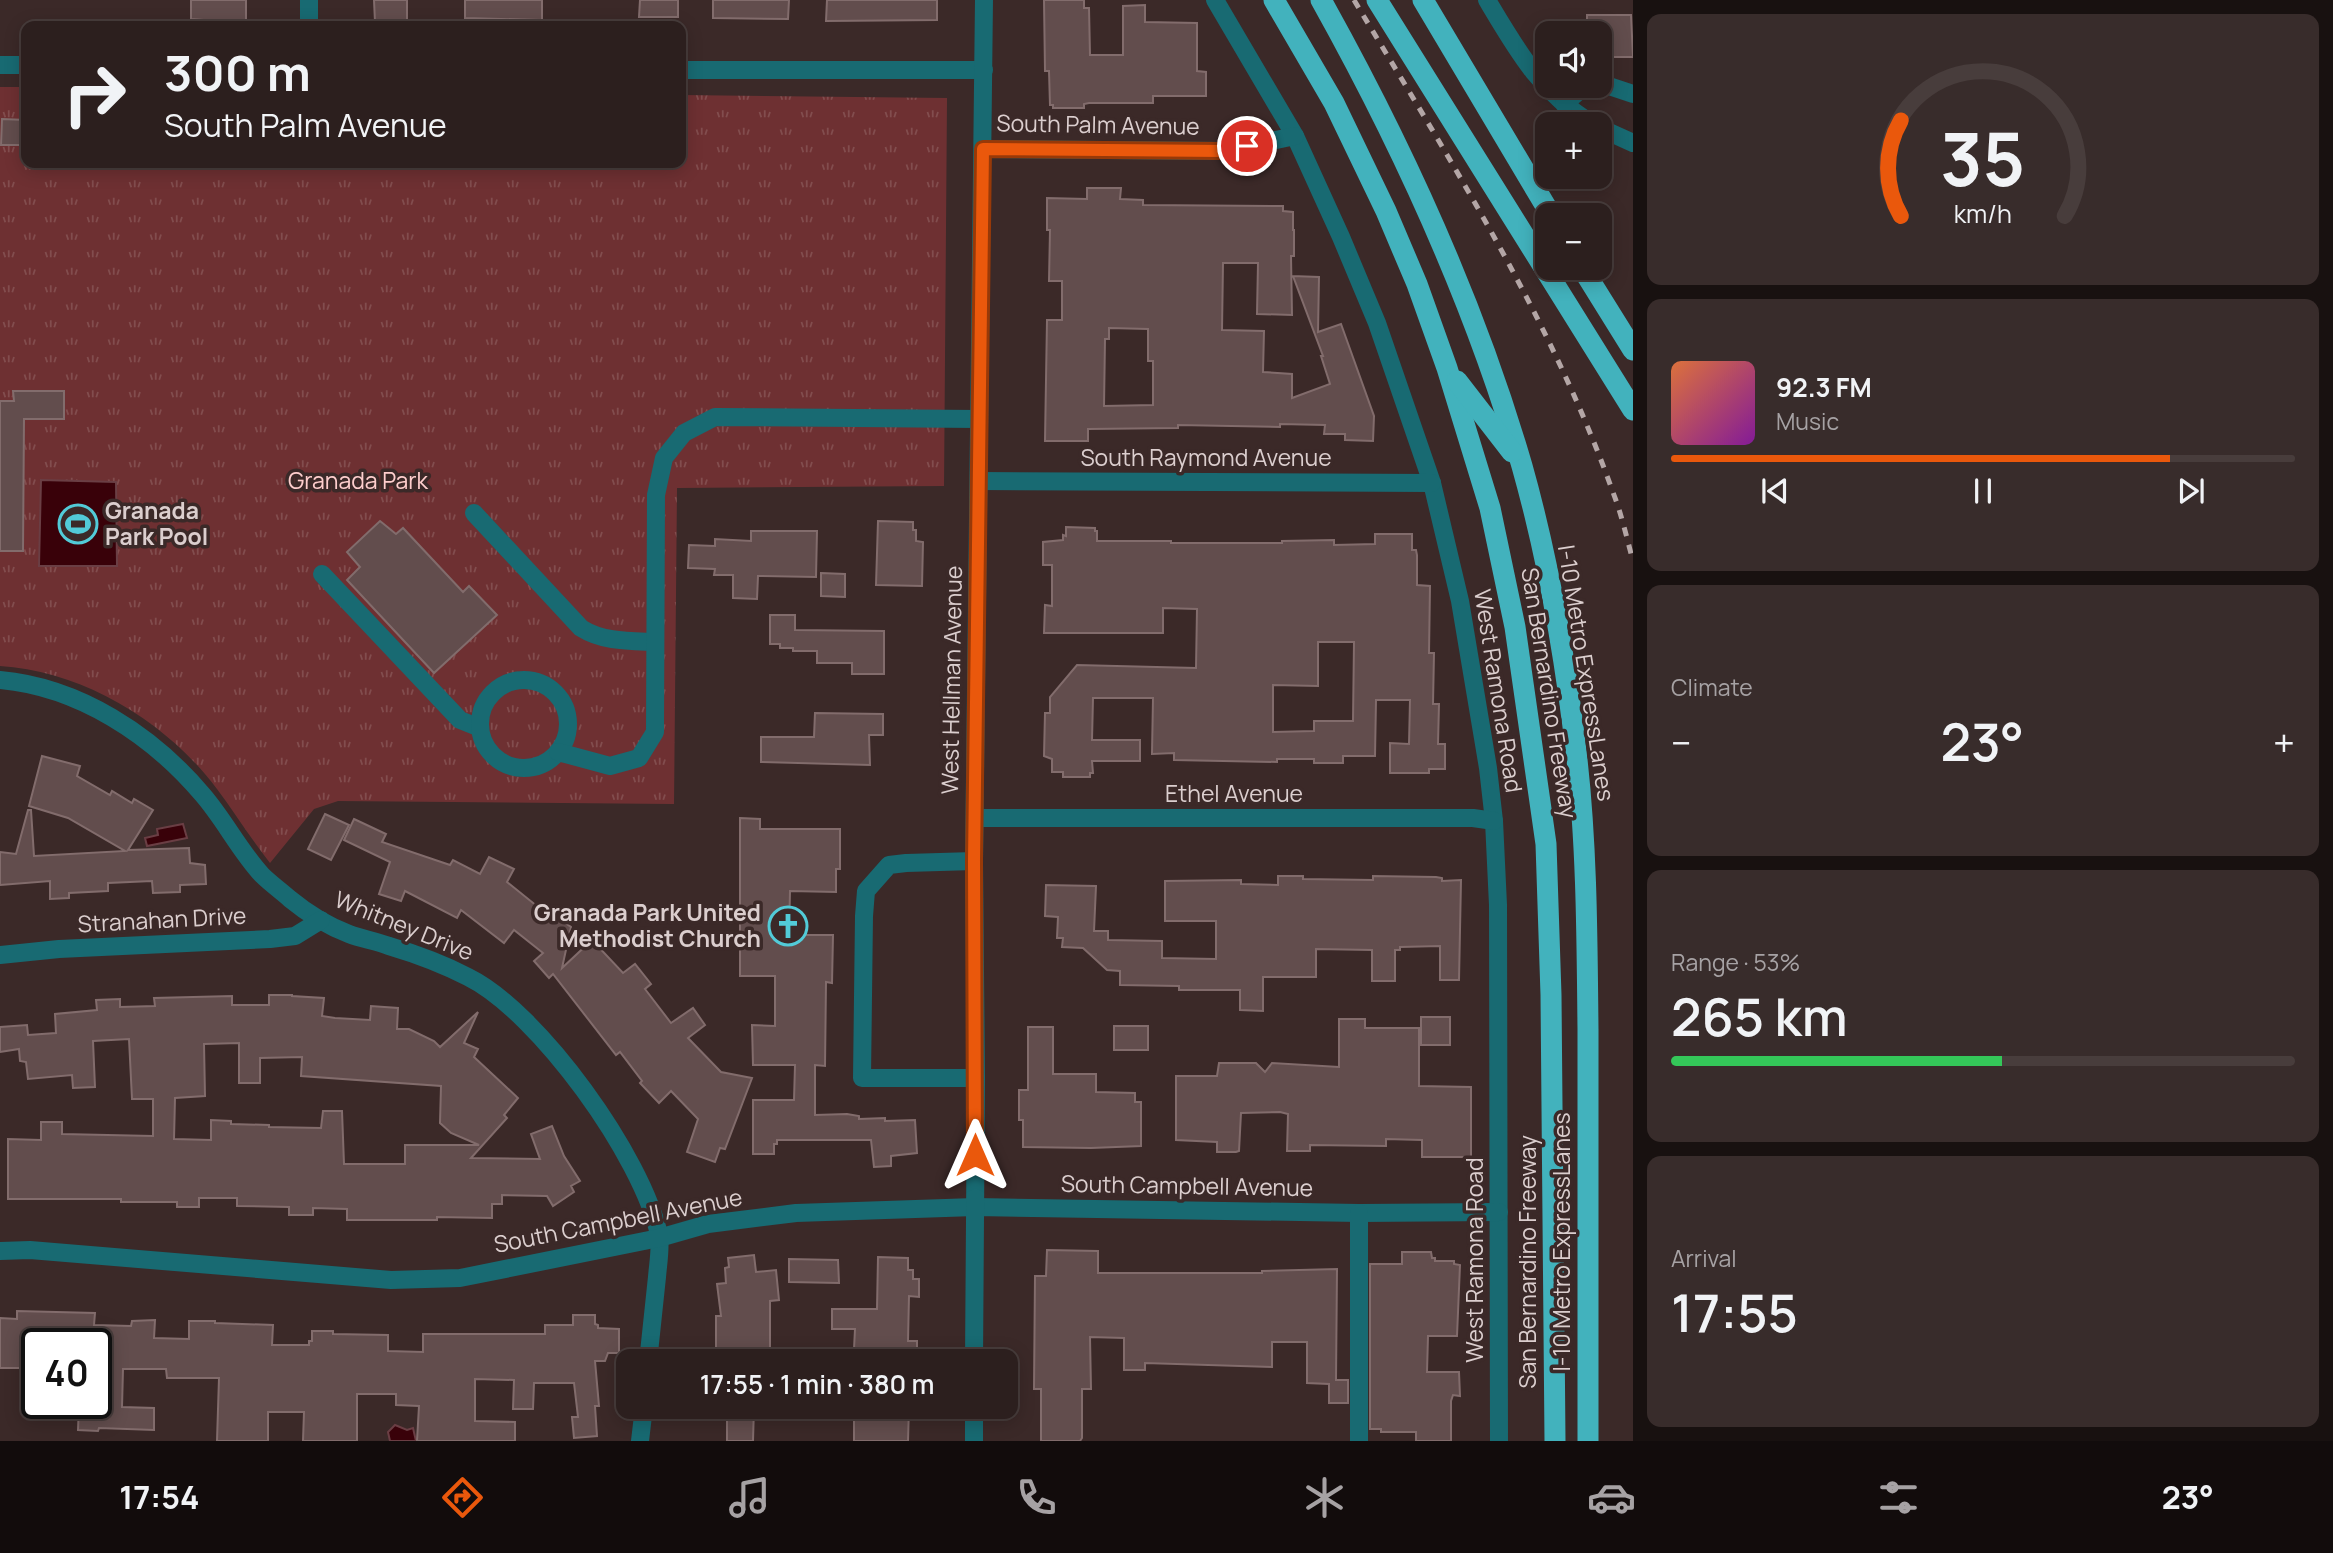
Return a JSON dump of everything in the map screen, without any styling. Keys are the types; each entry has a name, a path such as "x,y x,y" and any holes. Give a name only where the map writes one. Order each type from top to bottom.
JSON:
{"highway":[{"name":"San Bernardino Freeway","path":"1274,0 1334,103 1417,284 1447,368 1490,508 1515,626 1546,844 1552,1050 1555,1441"},
{"name":"I-10 Metro ExpressLanes","path":"1321,0 1390,130 1453,270 1521,464 1558,632 1577,762 1586,905 1588,1441"},
{"path":"1377,0 1633,411"},
{"path":"1423,0 1544,203"},
{"path":"1589,280 1633,350"},
{"path":"1447,368 1521,464"}],"street":[{"path":"309,0 309,21"},
{"name":"West Hellman Avenue","path":"974,1349 974,861 984,0"},
{"name":"West Ramona Road","path":"1215,0 1295,136 1377,323 1432,482 1460,601 1494,821 1500,989 1499,1441"},
{"path":"1487,0 1519,53 1549,92 1575,112"},
{"path":"0,65 21,65"},
{"path":"686,70 984,71"},
{"path":"1612,87 1633,94"},
{"path":"1564,104 1571,98"},
{"path":"1612,133 1633,143"},
{"name":"South Palm Avenue","path":"983,149 1224,151 1295,136"},
{"path":"558,752 610,766 639,758 655,732 656,495 664,458 684,433 715,418 979,419"},
{"name":"South Raymond Avenue","path":"979,481 1432,482"},
{"path":"474,513 580,628 605,639 655,642"},
{"path":"322,574 460,720 480,728"},
{"name":"Whitney Drive","path":"0,680 14,681 57,693 98,710 137,733 170,760 203,795 262,875 321,920 349,934 432,960 471,978 508,1004 587,1094 619,1143 638,1176 659,1238"},
{"path":"521,680 538,682 553,690 564,703 568,720 567,737 558,752 545,763 528,768 511,766 496,758 485,744 480,728 483,710 491,696 504,685 521,680"},
{"name":"Ethel Avenue","path":"975,818 1473,818 1494,821"},
{"path":"974,861 889,865 866,891 862,1078 976,1078"},
{"name":"Stranahan Drive","path":"0,955 59,949 270,939 295,936 321,920"},
{"name":"South Campbell Avenue","path":"0,1251 30,1250 391,1280 460,1278 659,1238 708,1224 796,1213 975,1207 1359,1213 1499,1212"},
{"path":"1359,1213 1359,1441"},
{"path":"649,1349 659,1238"},
{"path":"640,1441 643,1419"},
{"path":"974,1419 974,1441"}],"green space":[{"name":"Granada Park","path":"0,87 21,87 21,168 686,168 686,95 947,98 944,486 677,488 674,804 338,801 314,809 270,863 197,765 174,742 148,722 92,689 31,670 0,666"}],"shaded area":[{"name":"Granada Park Pool","path":"41,480 116,482 117,566 39,566"},
{"path":"183,824 187,838 147,846 145,838 158,835 157,829"},
{"path":"395,1425 407,1430 413,1428 416,1441 390,1441 388,1432"}],"building":[{"path":"191,0 246,0 246,20 191,19"},
{"path":"374,0 407,0 407,21 375,21"},
{"path":"465,0 542,0 542,20 465,18"},
{"path":"640,0 678,0 678,17 639,17"},
{"path":"713,0 789,0 788,19 713,18"},
{"path":"827,0 937,0 937,20 826,21"},
{"path":"1044,0 1084,0 1084,8 1089,8 1090,55 1123,55 1123,6 1145,5 1145,22 1197,23 1197,71 1206,72 1206,96 1153,96 1153,103 1089,103 1084,104 1084,108 1053,108 1053,105 1050,105 1049,71 1045,71"},
{"path":"1587,15 1631,15 1633,57 1612,57 1612,21 1587,21"},
{"path":"2,119 21,120 21,145 1,145"},
{"path":"1087,188 1121,188 1120,199 1143,200 1143,205 1283,206 1283,211 1293,212 1292,315 1257,314 1258,263 1223,263 1222,330 1264,331 1263,372 1292,374 1292,398 1330,384 1323,356 1293,276 1319,277 1318,332 1341,324 1374,416 1373,441 1345,440 1345,434 1324,434 1325,425 1280,424 1280,427 1178,425 1178,428 1088,429 1088,441 1045,441 1047,320 1062,320 1062,281 1049,281 1050,230 1047,230 1047,198 1087,199","holes":["1109,328 1148,329 1148,361 1153,361 1153,405 1104,406 1105,339 1109,339"]},
{"path":"13,391 64,391 64,419 24,419 23,551 0,551 0,401 14,401"},
{"path":"380,521 396,534 403,528 463,592 469,586 497,615 434,673 347,580 360,567 347,552"},
{"path":"878,521 913,522 916,541 923,542 922,586 876,585"},
{"path":"1066,527 1095,528 1097,541 1282,543 1334,540 1334,545 1375,544 1375,534 1412,534 1412,550 1416,550 1417,555 1417,585 1430,586 1429,653 1434,653 1433,704 1439,704 1438,744 1445,744 1445,769 1429,769 1429,773 1390,773 1390,743 1409,744 1410,700 1376,700 1375,756 1343,756 1343,763 1314,763 1314,759 1277,759 1277,762 1174,760 1174,753 1152,754 1153,698 1093,698 1092,740 1140,740 1140,761 1092,761 1093,773 1090,773 1090,777 1063,777 1063,772 1052,772 1052,759 1044,756 1045,713 1050,713 1050,697 1077,665 1196,668 1197,609 1163,608 1163,633 1044,633 1045,605 1052,606 1052,565 1043,565 1043,542 1063,540 1063,535 1066,536","holes":["1318,642 1354,642 1353,721 1314,721 1314,731 1273,732 1273,685 1318,686"]},
{"path":"751,531 817,531 816,577 758,576 757,599 733,598 733,575 714,575 715,569 688,568 689,545 715,546 715,539 751,541"},
{"path":"821,573 845,574 845,597 821,596"},
{"path":"770,615 795,615 795,630 884,631 884,674 852,674 852,663 817,663 817,651 793,651 793,648 780,648 780,644 770,644"},
{"path":"815,713 883,714 883,735 869,735 870,765 761,762 761,737 814,737"},
{"path":"42,756 80,766 77,776 110,795 112,791 132,803 134,799 153,810 128,850 189,848 190,863 205,865 206,884 180,885 180,892 153,893 152,881 108,883 108,891 69,893 69,898 50,899 50,881 0,885 0,852 16,854 28,810 31,810 34,856 125,851 68,818 29,806"},
{"path":"325,814 349,825 331,860 308,849"},
{"path":"740,818 760,819 760,829 840,829 840,869 836,869 836,892 790,891 789,935 833,935 832,983 826,982 825,1066 815,1065 815,1115 847,1114 859,1116 859,1119 915,1120 917,1153 891,1156 891,1166 874,1167 871,1140 777,1140 774,1154 753,1154 753,1100 794,1100 795,1065 753,1065 752,1025 775,1026 775,976 740,976"},
{"path":"354,819 386,834 382,842 450,865 453,860 480,874 489,857 514,869 507,882 543,911 545,909 571,927 562,968 592,940 623,973 635,964 651,984 645,989 671,1023 693,1008 705,1025 688,1038 721,1072 752,1078 725,1149 720,1148 715,1162 687,1152 698,1119 671,1091 659,1103 640,1083 642,1081 620,1052 616,1055 553,974 549,978 534,961 543,953 514,930 504,943 461,910 457,918 405,891 401,901 379,894 390,862 344,840"},
{"path":"1278,876 1373,880 1373,876 1436,877 1442,878 1442,881 1461,880 1459,980 1440,980 1440,946 1400,947 1400,950 1395,950 1395,981 1372,981 1372,950 1316,949 1316,977 1263,977 1263,1011 1240,1010 1240,990 1179,990 1179,986 1120,985 1120,971 1107,970 1083,948 1062,947 1063,938 1057,938 1058,917 1045,916 1046,885 1096,886 1094,931 1108,931 1108,940 1162,941 1162,958 1216,959 1216,921 1165,921 1165,881 1241,880 1241,884 1278,885"},
{"path":"269,995 324,998 322,1016 370,1020 371,1006 398,1008 397,1029 409,1029 434,1041 440,1047 478,1012 464,1043 478,1049 474,1057 518,1098 504,1115 507,1118 471,1158 540,1159 531,1134 552,1126 564,1156 580,1181 571,1186 574,1192 553,1206 547,1196 502,1195 502,1204 492,1204 492,1218 437,1217 437,1220 347,1220 347,1209 313,1208 313,1215 289,1215 289,1207 237,1206 237,1198 199,1198 199,1207 177,1207 177,1202 121,1202 121,1199 8,1199 8,1139 41,1140 41,1122 62,1122 62,1134 153,1136 153,1099 132,1099 129,1039 93,1041 95,1087 73,1088 72,1075 28,1079 26,1062 20,1061 19,1049 0,1052 0,1027 27,1025 28,1035 56,1033 55,1014 97,1010 96,1000 120,999 120,1007 155,1006 154,998 232,996 232,1005 269,1005","holes":["239,1043 239,1083 260,1083 260,1058 302,1057 301,1076 441,1086 440,1123 451,1133 479,1145 405,1145 405,1164 344,1164 342,1111 323,1111 321,1128 269,1127 211,1120 211,1140 174,1139 175,1098 205,1096 204,1044"]},
{"path":"1421,1017 1450,1017 1450,1045 1421,1045"},
{"path":"1339,1019 1365,1019 1365,1028 1419,1028 1419,1086 1471,1087 1471,1157 1422,1157 1422,1140 1386,1139 1386,1146 1310,1145 1310,1151 1287,1151 1288,1114 1280,1112 1241,1113 1239,1151 1236,1152 1217,1152 1217,1142 1176,1140 1176,1076 1217,1076 1219,1063 1256,1063 1265,1072 1272,1063 1339,1067"},
{"path":"1114,1026 1148,1026 1148,1050 1114,1050"},
{"path":"1028,1027 1053,1027 1053,1074 1096,1074 1096,1092 1135,1093 1135,1102 1141,1102 1141,1146 1023,1147 1023,1120 1019,1120 1019,1090 1028,1090"},
{"path":"1047,1250 1098,1251 1098,1273 1262,1273 1337,1269 1336,1380 1348,1380 1348,1403 1329,1403 1329,1384 1307,1383 1307,1342 1272,1342 1272,1367 1145,1363 1145,1370 1124,1370 1124,1338 1090,1337 1091,1389 1082,1389 1082,1438 1080,1441 1041,1441 1041,1389 1034,1389 1035,1276 1046,1276"},
{"path":"1402,1252 1431,1252 1435,1261 1454,1261 1454,1264 1460,1265 1457,1336 1428,1336 1427,1372 1459,1372 1460,1396 1453,1395 1451,1401 1451,1441 1416,1441 1416,1432 1381,1432 1381,1429 1370,1429 1370,1264 1402,1264"},
{"path":"754,1255 756,1272 776,1270 779,1300 770,1301 770,1349 716,1349 716,1316 721,1316 717,1284 726,1283 725,1268 729,1267 728,1258"},
{"path":"878,1257 908,1258 908,1270 913,1270 913,1279 919,1279 919,1297 909,1296 908,1341 917,1341 917,1349 854,1349 855,1329 832,1329 832,1309 877,1309"},
{"path":"789,1259 838,1260 839,1283 789,1282"},
{"path":"17,1311 95,1313 94,1325 131,1326 132,1321 155,1320 154,1338 189,1339 189,1321 273,1325 272,1345 309,1345 312,1331 333,1331 333,1334 388,1335 388,1351 423,1352 423,1334 545,1334 545,1325 573,1325 573,1315 595,1315 598,1328 619,1329 619,1349 616,1349 616,1353 608,1353 605,1361 595,1361 599,1406 595,1406 597,1436 574,1438 572,1417 578,1417 574,1383 534,1383 533,1409 513,1409 514,1380 475,1379 475,1421 515,1422 515,1441 417,1441 419,1406 396,1405 396,1394 357,1394 357,1441 303,1441 304,1412 268,1412 268,1441 217,1441 219,1378 167,1378 166,1369 123,1369 122,1407 154,1408 154,1430 78,1430 78,1419 112,1419 112,1328 21,1328 21,1368 0,1368 0,1318 17,1319"},
{"path":"727,1419 754,1419 753,1441 727,1441"},
{"path":"854,1419 909,1419 908,1441 854,1441"}],"railway":[{"path":"1354,0 1462,180 1560,365 1589,429 1617,503 1633,561"}],"place":[{"name":"Granada Park Pool","path":"78,524"},
{"name":"Granada Park United Methodist Church","path":"788,926"}],"route":[{"path":"975,1155 974,861 983,149 1224,151 1247,146"}]}
